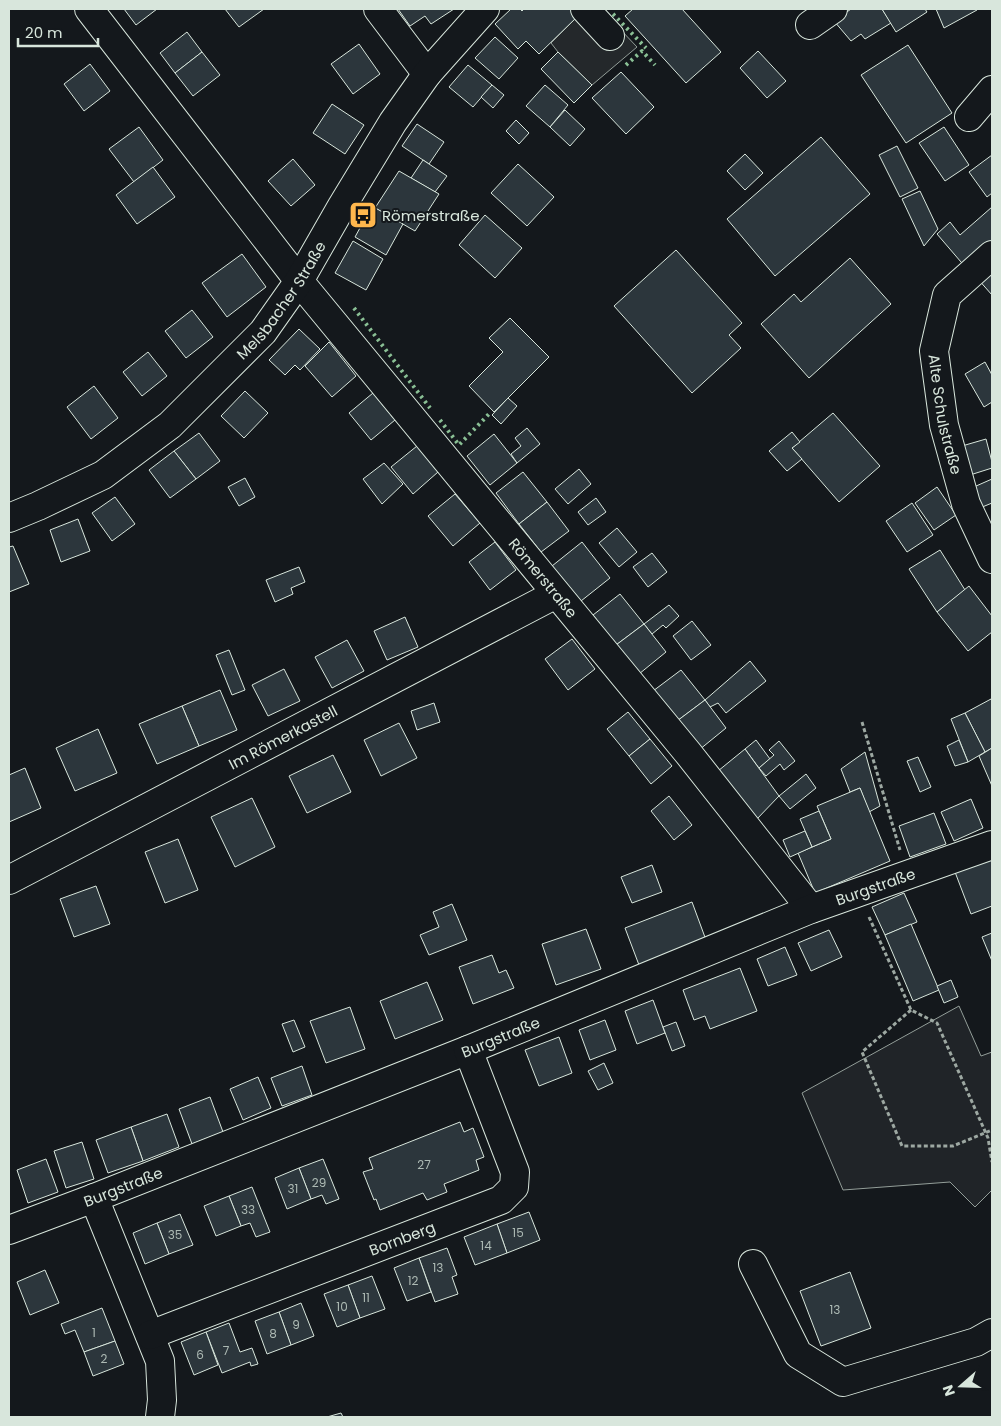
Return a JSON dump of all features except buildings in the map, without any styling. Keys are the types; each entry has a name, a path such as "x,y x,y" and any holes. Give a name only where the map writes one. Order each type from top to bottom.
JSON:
{"street":[{"name":"Römerstraße","path":"89,9 300,281 688,753 811,909"},
{"path":"378,9 427,74"},
{"name":"Melsbacher Straße","path":"9,518 103,475 170,425 263,332 300,281 342,206 393,122 427,74 484,9"},
{"path":"585,9 610,36"},
{"path":"810,25 833,9"},
{"path":"969,117 992,90"},
{"name":"Alte Schulstraße","path":"992,255 948,295 934,351 944,425 966,504 992,560"},
{"name":"Im Römerkastell","path":"9,880 556,594"},
{"name":"Burgstraße","path":"9,1230 468,1050 811,909 992,845"},
{"name":"Bornberg","path":"150,1335 501,1200 514,1187 515,1172 468,1050"},
{"path":"94,1198 160,1361 162,1400 160,1417"},
{"path":"753,1264 798,1354 843,1382 976,1342 992,1333"}],"path":[{"path":"862,722 907,875"},
{"path":"858,893 911,1010 937,1023 986,1132 992,1162"},
{"path":"911,1010 862,1052 902,1146 953,1146 992,1130"}],"shaded area":[{"path":"601,9 637,47 592,85 551,43 579,15"},
{"path":"959,1006 981,1056 992,1052 992,1190 975,1207 950,1182 843,1190 802,1093"}],"hedge":[{"path":"613,14 646,48"},
{"path":"626,65 642,51 655,65"},
{"path":"354,308 430,408"},
{"path":"440,420 459,445 489,414"}],"place":[{"name":"Römerstraße","path":"363,215"}]}
